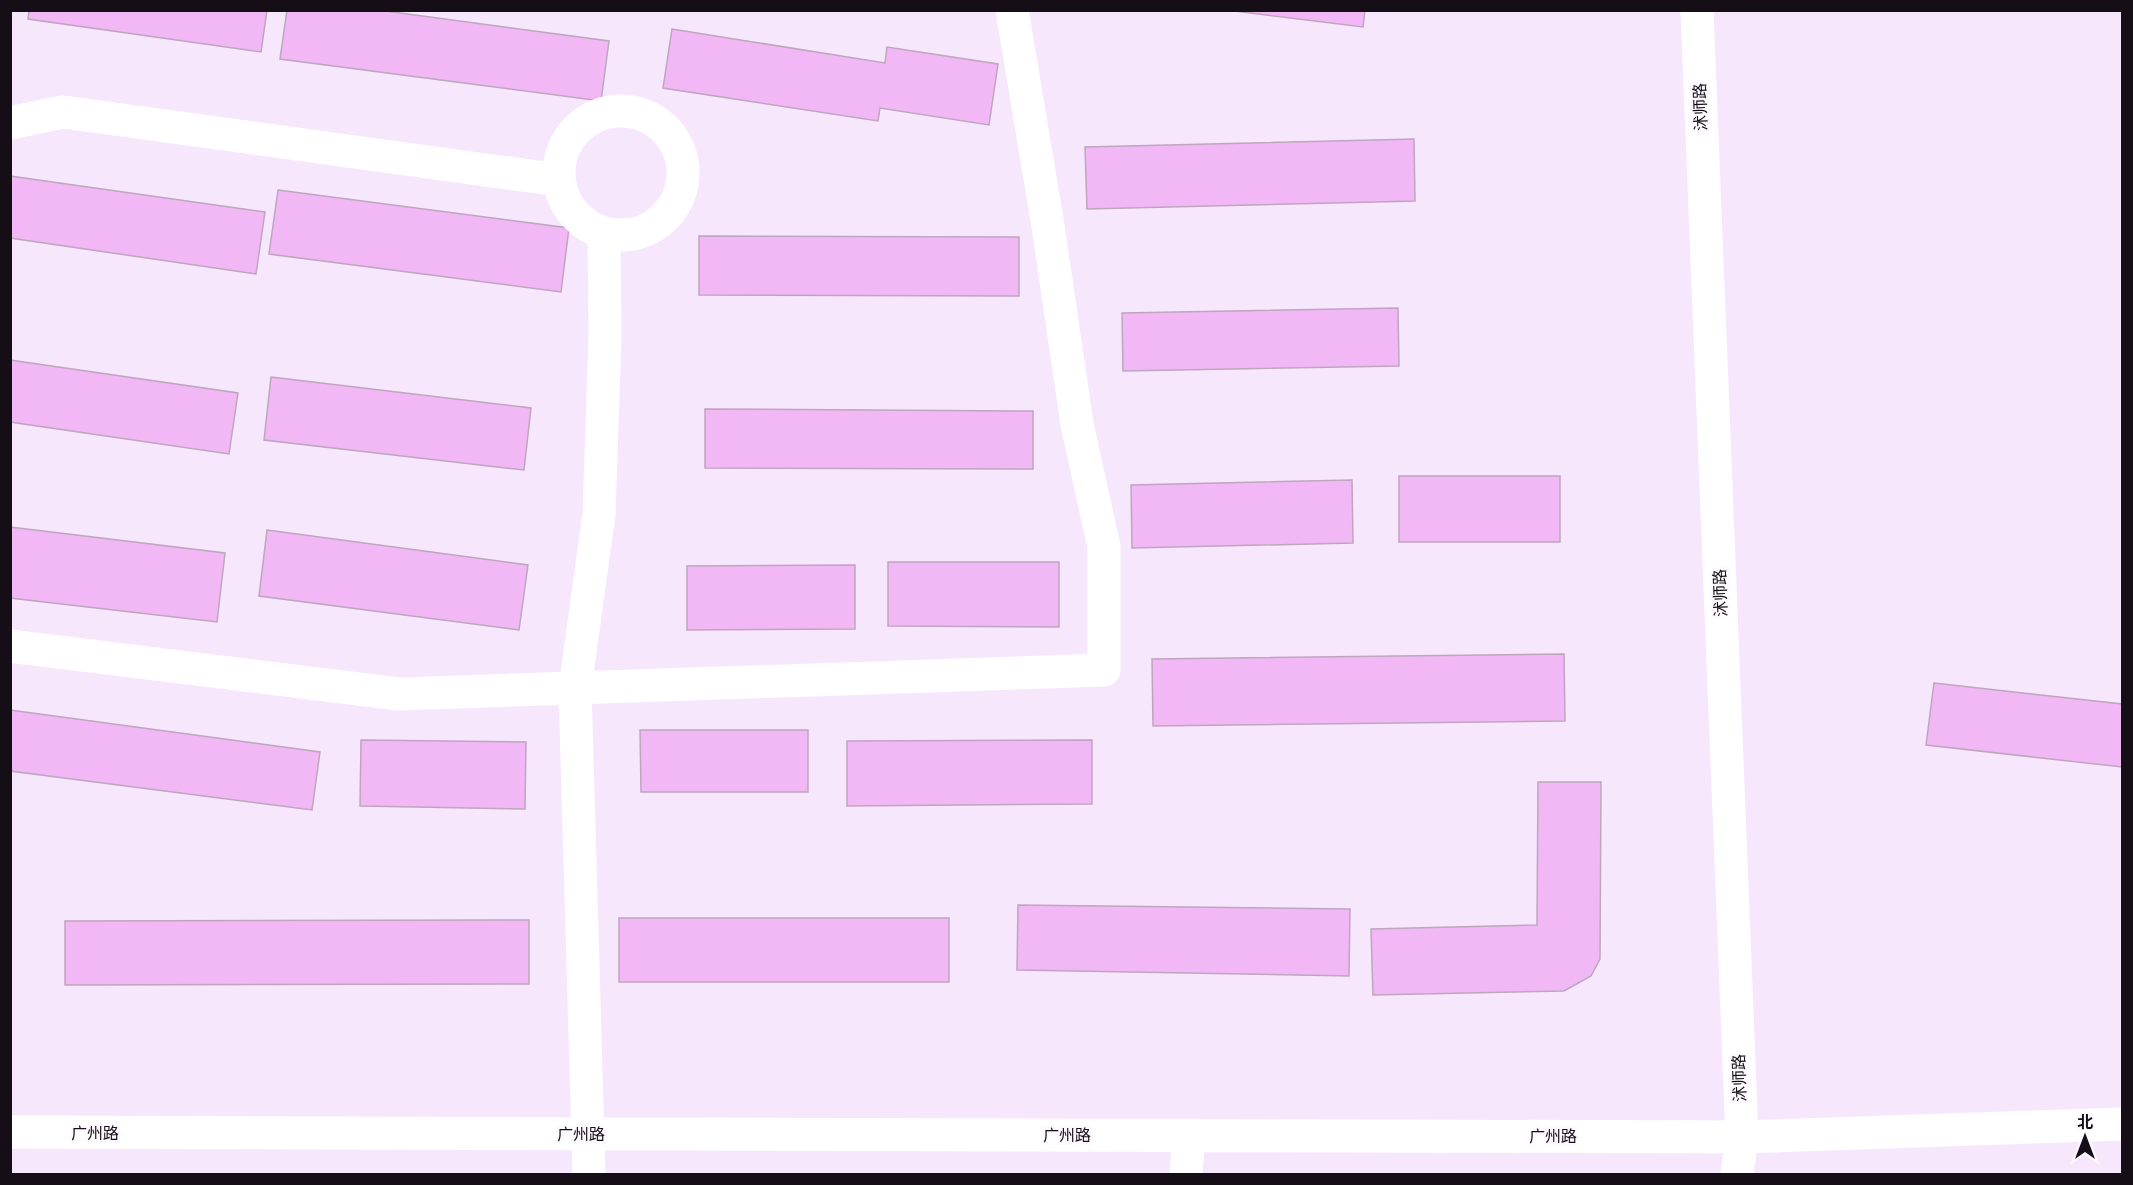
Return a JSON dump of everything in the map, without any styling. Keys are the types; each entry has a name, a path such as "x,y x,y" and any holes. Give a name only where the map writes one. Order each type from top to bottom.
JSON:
{"street":[{"path":"10,646 399,694 1104,670 1104,547 1077,424 1048,226 1012,10"},
{"name":"沭师路","path":"1697,10 1742,1137 1737,1174"},
{"path":"622,111 644,115 662,126 675,142 682,162 683,183 676,202 663,219 645,231 624,235 604,233 587,225 573,213 563,197 559,180 560,159 568,139 583,124 602,114 622,111"},
{"path":"10,123 63,112 559,180"},
{"path":"589,1174 575,688 599,514 604,337 604,233"},
{"name":"广州路","path":"10,1132 1742,1137 2122,1124"},
{"path":"1186,1174 1189,1136"}],"building":[{"path":"29,10 267,10 261,52 28,19"},
{"path":"287,10 378,10 609,41 601,101 280,59"},
{"path":"1226,10 1365,10 1363,27"},
{"path":"672,29 885,63 887,47 998,64 989,125 880,108 878,121 663,88"},
{"path":"1414,139 1415,201 1087,209 1085,147"},
{"path":"10,176 265,212 256,274 10,238"},
{"path":"278,190 569,228 561,292 269,254"},
{"path":"699,236 1019,237 1019,296 699,295"},
{"path":"1398,308 1399,366 1123,371 1122,313"},
{"path":"10,360 238,393 229,454 10,422"},
{"path":"271,377 531,408 524,470 264,440"},
{"path":"705,409 1033,411 1033,469 705,468"},
{"path":"1399,476 1560,476 1560,542 1399,542"},
{"path":"1352,480 1353,543 1132,548 1131,485"},
{"path":"10,527 225,553 217,622 10,598"},
{"path":"267,530 528,565 519,630 259,596"},
{"path":"888,562 1059,562 1059,627 888,626"},
{"path":"855,565 855,629 687,630 687,566"},
{"path":"1564,654 1565,721 1153,726 1152,659"},
{"path":"1934,683 2122,704 2122,767 1926,745"},
{"path":"10,710 320,752 312,810 10,771"},
{"path":"640,730 808,730 808,792 641,792"},
{"path":"361,740 526,742 525,809 360,806"},
{"path":"1092,740 1092,804 847,806 847,741"},
{"path":"1538,782 1601,782 1600,959 1591,976 1564,991 1373,995 1371,929 1537,925"},
{"path":"1018,905 1350,909 1349,976 1017,970"},
{"path":"619,918 949,918 949,982 619,982"},
{"path":"529,920 529,984 65,985 65,921"}]}
